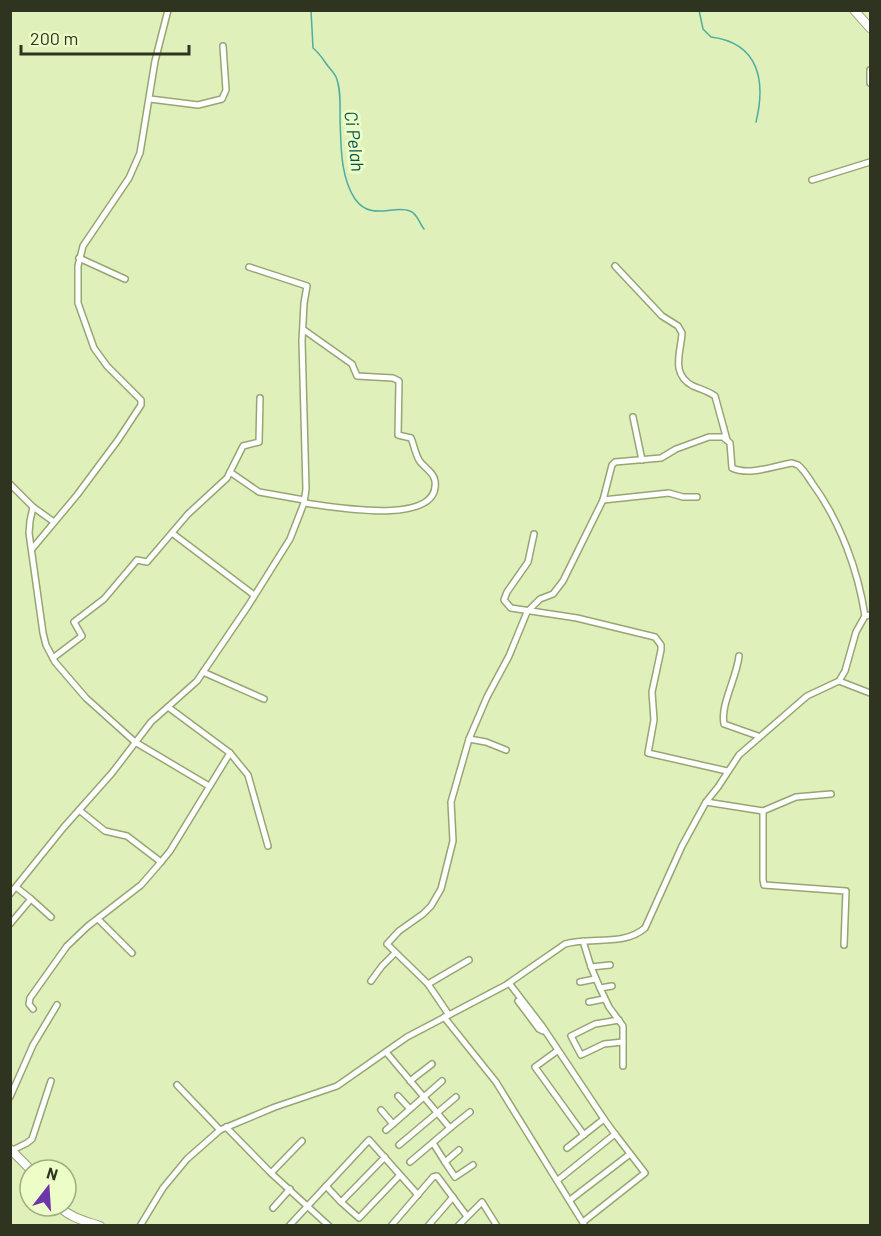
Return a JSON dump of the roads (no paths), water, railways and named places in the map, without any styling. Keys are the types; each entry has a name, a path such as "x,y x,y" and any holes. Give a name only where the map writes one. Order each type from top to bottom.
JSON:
{"street":[{"path":"32,549 118,440 142,403 137,394 99,356 94,348 78,303 79,258 83,246 121,191 140,153 155,61 168,10"},
{"path":"854,10 870,28"},
{"path":"150,99 198,105 222,99 226,90 223,46"},
{"path":"870,70 870,83"},
{"path":"812,180 870,162"},
{"path":"79,258 124,279"},
{"path":"140,1226 163,1188 181,1166 220,1130 337,1086 407,1037 507,984 557,948 570,942 634,936 645,928 682,846 706,802 742,751 807,696 839,681 846,671 856,632 868,616 848,549 822,496 801,467 792,463 745,471 732,468 731,448 715,396 688,383 679,370 681,329 662,316 615,266"},
{"path":"10,894 112,773 151,722 194,685 290,539 304,501 306,465 302,341 307,285 249,267"},
{"path":"230,472 259,492 356,509 401,511 430,500 434,493 434,477 419,460 411,438 398,435 399,381 393,378 357,376 352,364 304,330"},
{"path":"53,658 82,636 74,622 104,599 137,560 147,562 188,514 227,478 243,446 259,441 260,398"},
{"path":"633,417 642,460"},
{"path":"507,984 645,1173 584,1224 496,1082 447,1016 428,984 388,947 388,941 431,906 444,882 453,841 451,802 469,740 527,612 540,599 553,594 560,586 603,500 612,465 615,462 661,458 675,449 710,437 718,436 727,440"},
{"path":"10,484 33,507 54,522"},
{"path":"603,500 669,493 683,497 697,497"},
{"path":"33,507 29,527 44,633 53,658 65,675 87,698 135,742 209,786"},
{"path":"172,533 254,595"},
{"path":"534,534 528,562 504,600 512,608 527,612 571,617 655,637 661,645 661,650 652,692 654,720 648,753 727,771"},
{"path":"739,656 738,667 723,712 724,724 758,736"},
{"path":"203,672 264,699"},
{"path":"839,681 870,693"},
{"path":"168,706 230,753 248,775 267,846"},
{"path":"469,740 486,742 506,750"},
{"path":"33,1009 29,1004 30,998 68,946 88,926 141,885 170,851 230,753"},
{"path":"706,802 763,812 796,797 831,794"},
{"path":"79,810 105,831 127,836 161,862"},
{"path":"763,812 762,880 764,885 846,891 844,945"},
{"path":"16,887 51,917"},
{"path":"10,924 31,899"},
{"path":"98,920 132,953"},
{"path":"583,941 604,999 623,1026 623,1066"},
{"path":"371,981 395,953"},
{"path":"428,984 469,960"},
{"path":"591,967 610,965"},
{"path":"580,982 595,979"},
{"path":"600,988 612,986"},
{"path":"589,1002 604,999"},
{"path":"10,1097 44,1023 57,1005"},
{"path":"619,1020 590,1025 571,1036 581,1055 603,1044 623,1042"},
{"path":"557,1051 535,1067 584,1135"},
{"path":"386,1052 450,1128"},
{"path":"410,1081 432,1064"},
{"path":"12,1149 32,1139 51,1081"},
{"path":"386,1130 442,1081"},
{"path":"177,1085 220,1130"},
{"path":"398,1096 410,1109"},
{"path":"399,1145 456,1097"},
{"path":"381,1110 393,1124"},
{"path":"410,1162 470,1112"},
{"path":"567,1148 604,1119"},
{"path":"226,1127 326,1224"},
{"path":"558,1180 615,1134"},
{"path":"271,1173 302,1141"},
{"path":"289,1226 367,1141 371,1141 418,1196"},
{"path":"433,1143 455,1177 473,1165"},
{"path":"446,1162 459,1150"},
{"path":"570,1200 630,1154"},
{"path":"341,1202 385,1157"},
{"path":"326,1186 359,1218 399,1176"},
{"path":"391,1226 433,1177 437,1176 466,1215"},
{"path":"273,1208 290,1189"},
{"path":"428,1226 453,1197"},
{"path":"458,1226 466,1215 482,1202 495,1224"},
{"path":"76,1218 100,1226"}],"waterway":[{"name":"Ci Pelah","path":"311,10 313,48 334,73 339,87 342,160 350,190 361,206 368,210 404,209 413,212 424,229"},
{"path":"699,10 703,29 711,37 740,47 755,66 760,92 756,122"}]}
